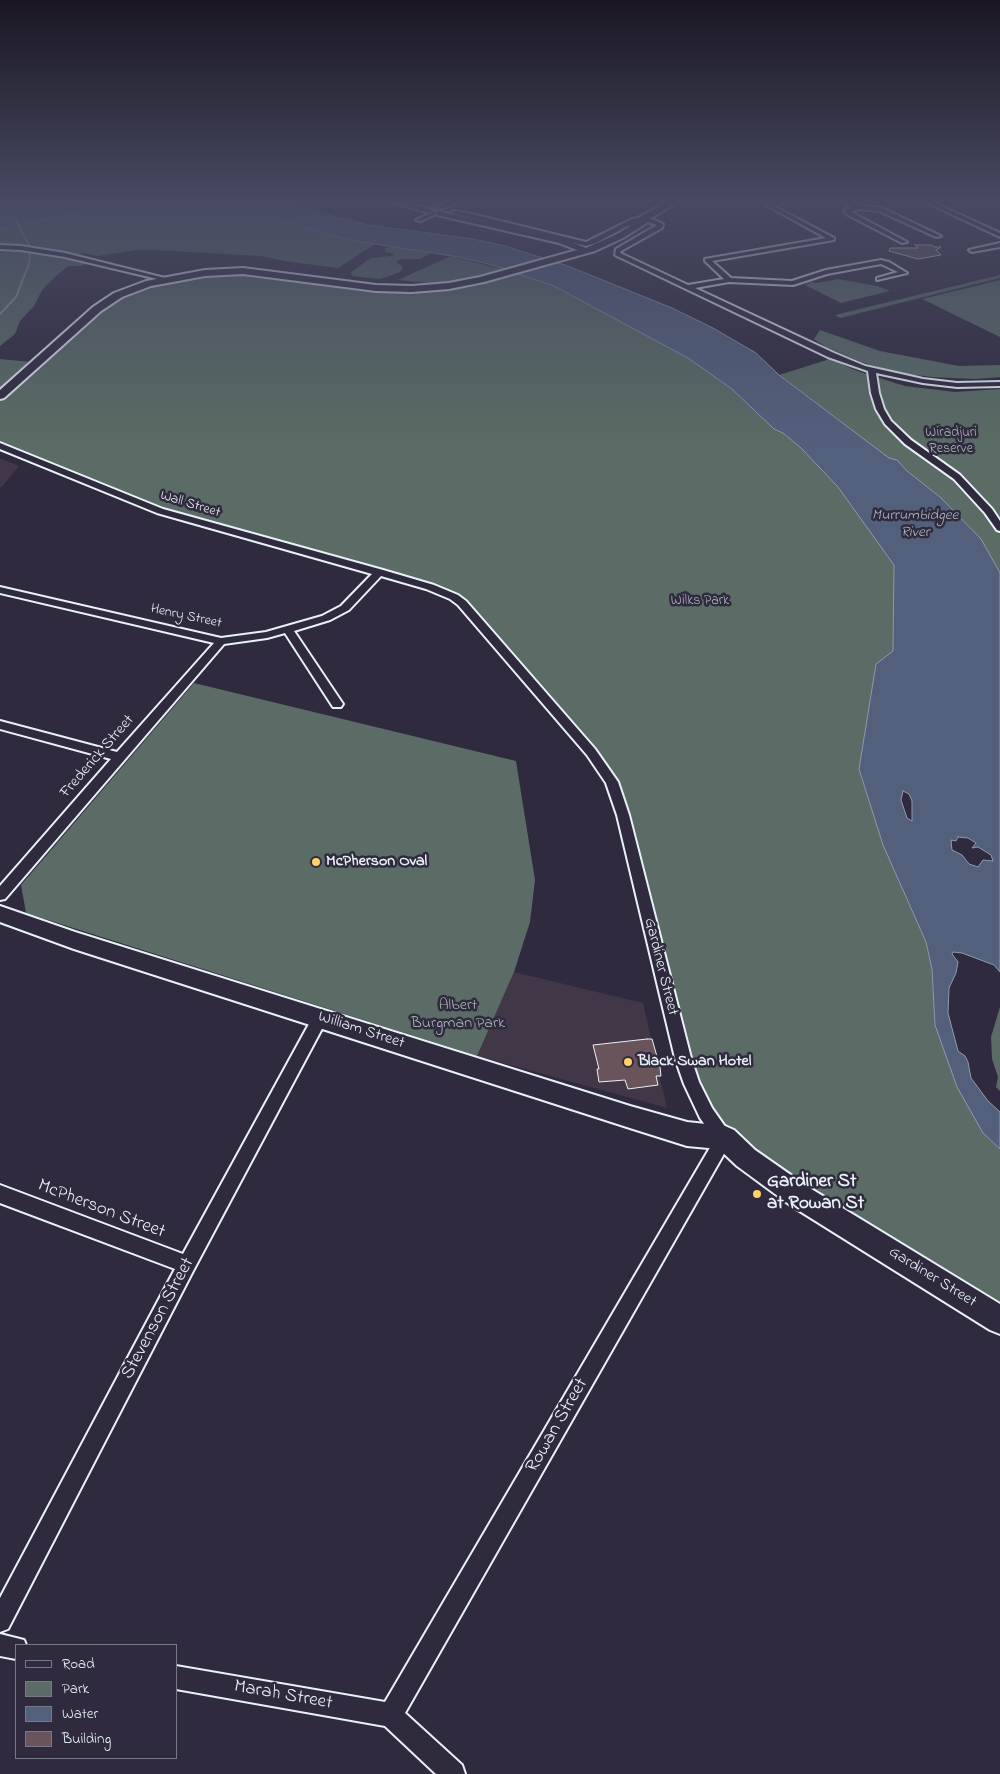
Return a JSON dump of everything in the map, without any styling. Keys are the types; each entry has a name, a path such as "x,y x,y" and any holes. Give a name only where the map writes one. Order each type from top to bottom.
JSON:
{"main road":[{"path":"0,396 89,316 111,300 133,289 157,282"},
{"path":"324,282 412,289 473,282"},
{"name":"William Street","path":"0,914 639,1120 687,1134 725,1138"},
{"name":"Gardiner Street","path":"725,1138 746,1158 791,1191 1000,1320"}],"street":[{"path":"678,282 831,355 872,371 942,384 1000,384"},
{"path":"689,287 719,282"},
{"path":"767,282 797,282"},
{"path":"872,371 874,393 880,410 888,422 908,442 957,477 985,506 1000,528"},
{"name":"Wall Street","path":"0,446 160,511 379,572"},
{"name":"Henry Street","path":"0,590 221,641 267,635 314,623 336,614 351,602 379,572"},
{"name":"Gardiner Street","path":"379,572 443,592 462,603 604,768 619,798 686,1067 706,1112 725,1138"},
{"path":"288,630 337,704"},
{"name":"Frederick Street","path":"0,895 221,641"},
{"path":"0,725 119,757"},
{"name":"Stevenson Street","path":"0,1622 187,1265 320,1018"},
{"name":"Rowan Street","path":"391,1714 725,1138"},
{"name":"McPherson Street","path":"0,1194 187,1265"},
{"path":"0,1645 15,1648"},
{"name":"Marah Street","path":"178,1677 391,1714"},
{"path":"391,1714 453,1774"}],"shaded area":[{"path":"0,458 19,466 2,487 0,487"},
{"path":"514,972 643,1003 667,1108 477,1056"}],"green space":[{"path":"0,282 50,282 42,290 34,306 20,321 15,334 0,346"},
{"name":"Wilks Park","path":"172,282 320,282 438,287 466,282 541,282 554,286 688,358 732,389 774,428 801,448 838,487 894,565 893,651 876,665 859,769 883,845 926,942 932,969 935,1025 983,1133 1000,1149 1000,1320 799,1196 706,1113 612,782 454,597 181,518 0,446 0,396 5,390 0,390 0,359 32,362 89,316 133,289"},
{"path":"417,282 453,282 440,284"},
{"path":"811,282 854,282 877,286 890,291 841,303 805,285"},
{"path":"972,282 985,282 840,318 835,315"},
{"path":"993,282 1000,282 1000,337 922,299"},
{"path":"820,330 880,351 959,366 1000,365 1000,377 975,379 899,373 861,362 826,347 814,339"},
{"name":"Wiradjuri Reserve","path":"830,359 857,371 905,386 955,392 1000,389 1000,573 981,539 940,497 907,471 897,460 889,458 779,375"},
{"name":"McPherson Oval","path":"194,683 516,761 535,880 530,922 514,972 477,1056 26,913 21,885"},
{"path":"1000,1007 1000,1091 996,1087 998,1077 992,1059 991,1037"}],"water":[{"name":"Murrumbidgee River","path":"541,282 607,282 672,308 713,328 756,353 779,375 889,458 897,460 907,471 940,497 981,539 1000,573 1000,972 994,965 962,953 953,952 952,954 958,962 956,973 949,988 948,1013 958,1051 965,1056 968,1062 971,1078 988,1101 1000,1112 1000,1149 983,1133 957,1087 935,1025 932,969 926,942 883,845 859,769 876,664 893,651 894,565 838,487 801,448 783,433 774,429 732,389 688,358 554,286","holes":["903,791 909,794 912,801 912,821 907,818 901,800","958,837 968,838 976,843 972,848 978,847 991,855 993,861 983,860 978,867 969,864 962,855 952,850 951,840 956,841"]}],"building":[{"name":"Black Swan Hotel","path":"652,1039 660,1067 661,1076 656,1076 658,1085 628,1089 625,1080 599,1082 597,1069 599,1069 593,1045"}],"waterway":[{"path":"0,314 16,297 22,282"}],"place":[{"name":"McPherson Oval","path":"316,862"},
{"name":"Black Swan Hotel","path":"628,1062"},
{"name":"Gardiner St at Rowan St","path":"757,1194"}],"park label":[{"name":"Albert Burgman Park","path":"458,1015"}]}
